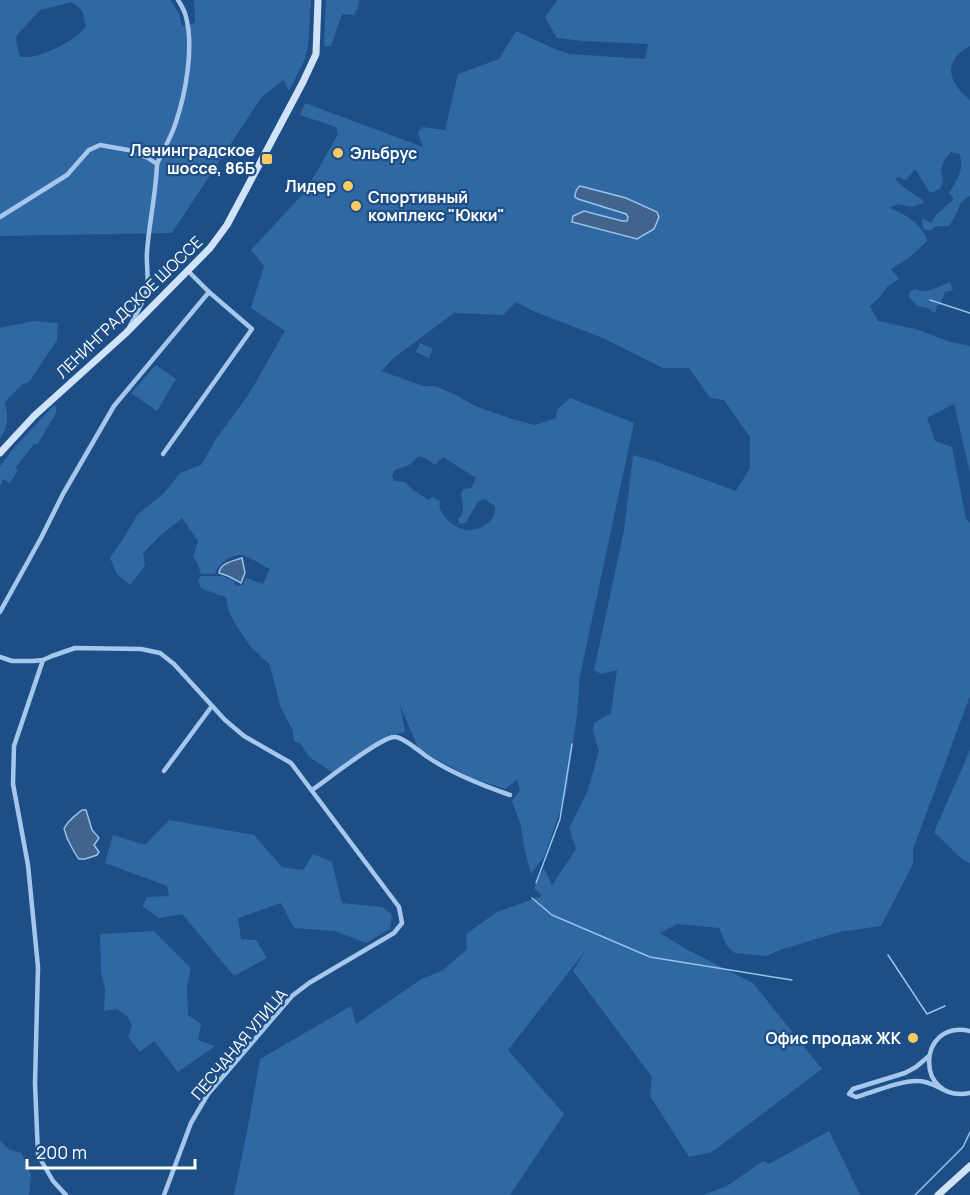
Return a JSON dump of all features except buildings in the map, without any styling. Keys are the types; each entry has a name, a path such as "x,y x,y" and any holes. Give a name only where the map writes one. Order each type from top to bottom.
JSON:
{"main road":[{"name":"ЛЕНИНГРАДСКОЕ ШОССЕ","path":"0,453 34,416 126,333 188,271 210,248 227,225 316,54 318,0"},
{"path":"938,1195 970,1166"}],"street":[{"path":"126,333 147,288 149,225 156,186 157,164 176,122 189,61 186,15 178,0"},
{"path":"0,217 67,175 89,150 100,145 128,150 157,164"},
{"path":"163,454 252,329 188,271"},
{"path":"0,612 63,494 114,406 209,292"},
{"path":"0,657 12,661 33,662 75,648 141,649 160,653 174,664 225,720 244,736 291,763 312,790 368,750 392,737 399,738 428,758 458,774 510,795"},
{"path":"43,660 14,746 13,784 28,865 38,967 35,1083 38,1155 53,1181 66,1195"},
{"path":"164,771 212,706"},
{"name":"ПЕСЧАНАЯ УЛИЦА","path":"164,1195 191,1123 208,1094 292,996 309,983 394,933 402,922 399,907 312,790"},
{"path":"962,1029 970,1024"},
{"path":"942,1089 935,1082 928,1065 932,1047 937,1039 953,1030 970,1031"},
{"path":"929,1056 905,1073 853,1089 849,1094 856,1097 918,1080 950,1093 969,1093"}],"shaded area":[{"path":"0,0 171,0 179,14 182,26 195,23 194,0 311,0 305,59 289,91 283,80 261,98 172,233 0,236","holes":["72,2 82,10 86,26 76,36 44,53 20,57 16,42 17,35 40,10"]},
{"path":"326,0 359,0 354,15 342,14 331,46 326,47 324,45"},
{"path":"558,0 970,0 970,46 955,58 951,72 957,86 970,100 970,196 961,202 949,226 936,226 930,231 923,229 922,218 931,223 936,215 954,199 949,193 961,169 959,154 951,152 944,160 941,169 943,182 940,189 930,193 915,169 906,180 898,177 895,179 923,200 923,203 912,207 898,204 890,208 918,225 927,241 910,257 891,269 899,279 888,286 870,306 878,321 915,329 970,346 970,473 954,404 927,418 935,441 952,447 966,519 970,523 970,696 913,849 913,864 881,926 839,932 767,956 735,953 727,946 719,928 677,924 660,933 753,983 822,1069 712,1152 689,1157 650,1096 652,1077 573,971 586,950 508,1050 564,1114 510,1195 234,1195 260,1059 351,1006 356,1024 420,980 443,970 467,949 466,934 497,912 542,896 534,888 544,868 552,885 576,849 569,828 588,790 599,751 593,731 594,723 611,713 617,670 601,674 594,670 624,530 633,455 736,491 750,468 750,437 724,400 710,398 689,368 663,368 603,338 533,311 516,302 503,315 454,313 395,357 381,371 423,386 435,386 475,406 535,425 556,418 557,410 570,398 634,423 580,676 566,794 544,857 531,874 521,826 512,801 520,790 517,780 505,789 472,778 419,750 400,705 405,732 386,737 335,774 309,757 301,744 294,741 293,731 280,706 269,664 250,646 236,625 229,612 226,597 201,588 198,581 201,576 222,576 234,581 236,586 243,585 246,578 263,584 270,569 248,557 238,555 226,560 215,574 201,574 193,557 198,541 182,518 143,553 145,566 130,585 117,574 110,558 137,515 164,493 180,473 201,465 216,439 249,394 285,331 251,308 264,266 251,250 301,196 338,134 336,127 300,115 305,103 423,147 418,133 422,127 445,130 458,74 499,59 516,31 570,54 645,59 648,44 557,38 545,17","holes":["419,456 435,465 443,457 476,478 471,488 463,489 461,494 463,505 462,515 458,519 459,524 465,523 478,502 484,499 495,506 490,522 474,529 461,529 443,515 439,506 440,501 432,497 429,500 405,482 394,481 392,475 395,470 409,465"]},
{"path":"580,186 626,198 657,212 659,217 654,229 637,239 572,222 573,216 584,211 622,221 627,221 628,217 626,214 578,199 575,194"},
{"path":"950,282 953,290 945,292 934,313 928,308 917,306 909,297 910,291 915,289 929,290"},
{"path":"34,321 58,323 57,340 29,382 23,384 5,402 7,421 0,439 0,328"},
{"path":"420,343 433,349 429,358 416,352"},
{"path":"156,365 176,379 157,411 131,393"},
{"path":"54,405 56,413 37,445 34,444 15,468 18,470 10,483 3,479 0,486 0,466"},
{"path":"242,558 245,573 241,583 219,573 224,565"},
{"path":"970,750 970,863 963,860 934,832"},
{"path":"82,810 86,810 92,830 99,838 94,845 99,852 97,855 79,859 64,829 69,821"},
{"path":"169,820 254,835 282,867 303,870 313,854 332,862 342,903 382,907 392,915 390,929 366,943 335,931 294,928 281,903 238,918 241,939 256,940 267,958 234,976 182,914 159,918 142,906 147,897 169,896 167,886 105,863 113,835 145,845"},
{"path":"154,931 191,968 187,986 188,1015 201,1024 198,1040 215,1046 178,1072 154,1041 140,1052 128,1037 132,1026 128,1017 117,1009 104,1011 105,989 101,972 100,934"},
{"path":"829,1131 860,1195 703,1195 727,1186 763,1161 769,1164"},
{"path":"0,1141 10,1150 22,1153 31,1176 29,1195 0,1195"}],"waterway":[{"path":"930,300 970,313"},
{"path":"536,883 560,819 572,744"},
{"path":"532,898 552,915 650,957 792,980"},
{"path":"888,955 927,1014 945,1006"},
{"path":"915,1195 963,1147 970,1132"}],"place":[{"name":"Эльбрус","path":"338,153"},
{"name":"Ленинградское шоссе, 86Б","path":"267,159"},
{"name":"Лидер","path":"348,186"},
{"name":"Спортивный комплекс \"Юкки\"","path":"356,206"},
{"name":"Офис продаж ЖК","path":"913,1038"}]}
